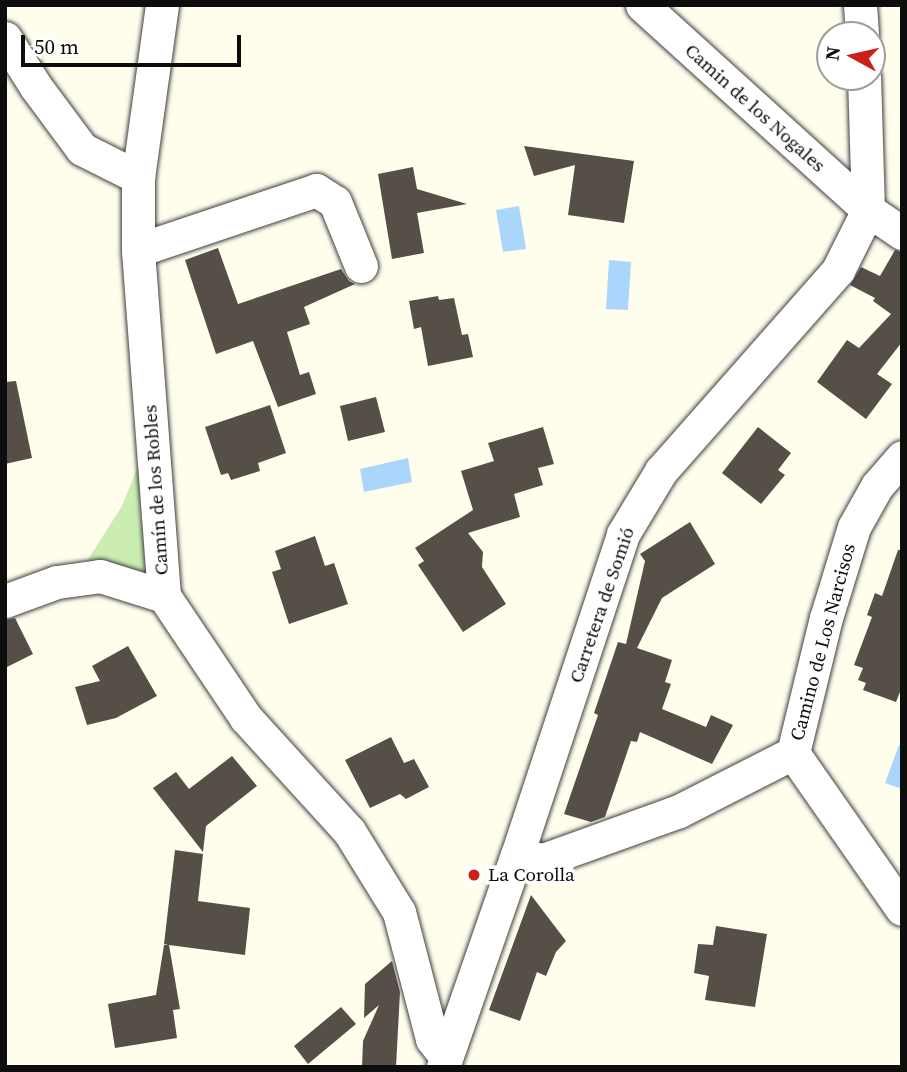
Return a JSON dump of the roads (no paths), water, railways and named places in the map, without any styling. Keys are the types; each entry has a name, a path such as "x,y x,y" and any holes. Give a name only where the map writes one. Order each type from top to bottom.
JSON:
{"street":[{"name":"Camín de los Robles","path":"162,5 138,177 138,250 164,596 246,718 349,831 378,877 399,912 432,1039 444,1062"},
{"name":"Camin de los Nogales","path":"642,5 868,210 902,233"},
{"path":"5,38 36,87 82,149 138,177"},
{"name":"Carretera de Somió","path":"444,1062 517,855 623,534 661,471 838,270 868,210 864,91"},
{"path":"138,250 316,190 335,202 361,266"},
{"name":"Camino de Los Narcisos","path":"517,855 543,860 679,811 793,754 826,618 854,527 877,486 902,457"},
{"path":"5,601 57,582 100,576 164,596"},
{"path":"793,754 902,909"}],"water":[{"path":"519,206 526,249 503,252 496,210"},
{"path":"609,260 631,262 628,310 606,309"},
{"path":"408,458 412,482 364,492 360,469"},
{"path":"899,745 902,746 902,789 885,783"}],"place":[{"name":"La Corolla","path":"474,875"}]}
